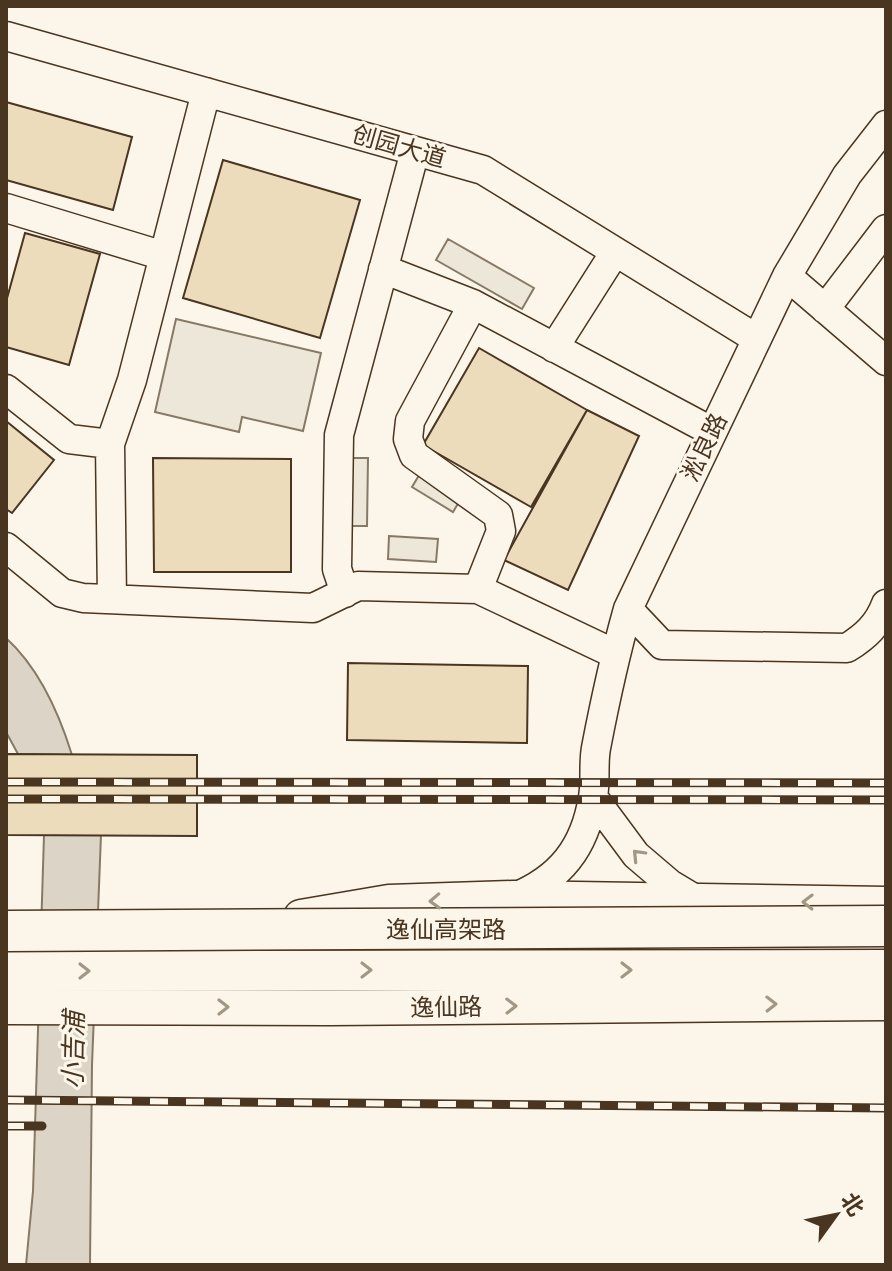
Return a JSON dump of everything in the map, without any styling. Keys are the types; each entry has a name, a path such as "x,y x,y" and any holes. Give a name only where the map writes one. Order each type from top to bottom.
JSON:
{"highway":[{"name":"逸仙高架路","path":"7,931 886,929"},
{"name":"逸仙高架路","path":"6,971 886,970"}],"main road":[{"path":"251,925 389,902 513,898 886,904"},
{"path":"7,931 152,931 251,925 485,930 886,929"},
{"name":"逸仙路","path":"6,1007 330,1008 886,1003"}],"street":[{"name":"创园大道","path":"6,36 483,170 757,339"},
{"path":"112,599 110,444 132,380 206,92"},
{"name":"淞良路","path":"513,898 537,889 555,876 579,843 593,797 595,753 615,654 628,609 787,276 847,175 886,125"},
{"path":"345,593 337,569 339,435 415,151"},
{"path":"6,208 164,256"},
{"path":"825,309 886,229"},
{"path":"554,348 615,252"},
{"path":"383,269 473,304 711,431"},
{"path":"787,276 886,361"},
{"path":"473,304 410,421 408,439 414,455 498,515 501,531 478,589"},
{"path":"6,389 69,439 110,444"},
{"path":"6,547 62,593 83,598 313,608 358,586 478,589 615,654"},
{"path":"628,609 662,645 847,648 868,635 881,618 886,604"},
{"path":"593,797 636,855 670,884 695,899"}],"shaded area":[{"path":"448,239 534,288 522,309 436,260"},
{"path":"176,319 321,353 303,431 242,417 239,432 155,412"},
{"path":"349,458 368,458 367,526 349,526"},
{"path":"421,472 462,497 453,512 412,487"},
{"path":"389,536 438,539 436,562 388,559"}],"water":[{"path":"6,638 38,677 61,723 72,755 18,754 6,732"},
{"name":"小吉浦","path":"44,835 101,835 92,1065 90,1265 26,1265 33,1191"}],"building":[{"path":"6,102 132,137 113,210 6,180"},
{"path":"223,160 360,200 320,338 183,298"},
{"path":"25,233 100,254 69,365 6,347 6,302"},
{"path":"479,348 587,410 531,507 423,445"},
{"path":"587,410 639,436 568,590 504,560"},
{"path":"6,421 54,460 12,513 6,509"},
{"path":"153,458 291,459 291,572 154,572"},
{"path":"348,663 528,666 527,743 347,740"},
{"path":"6,754 197,755 197,836 6,835"}],"railway":[{"path":"6,782 886,783"},
{"path":"6,799 886,800"},
{"path":"6,1100 886,1108"},
{"path":"6,1126 42,1126"}]}
